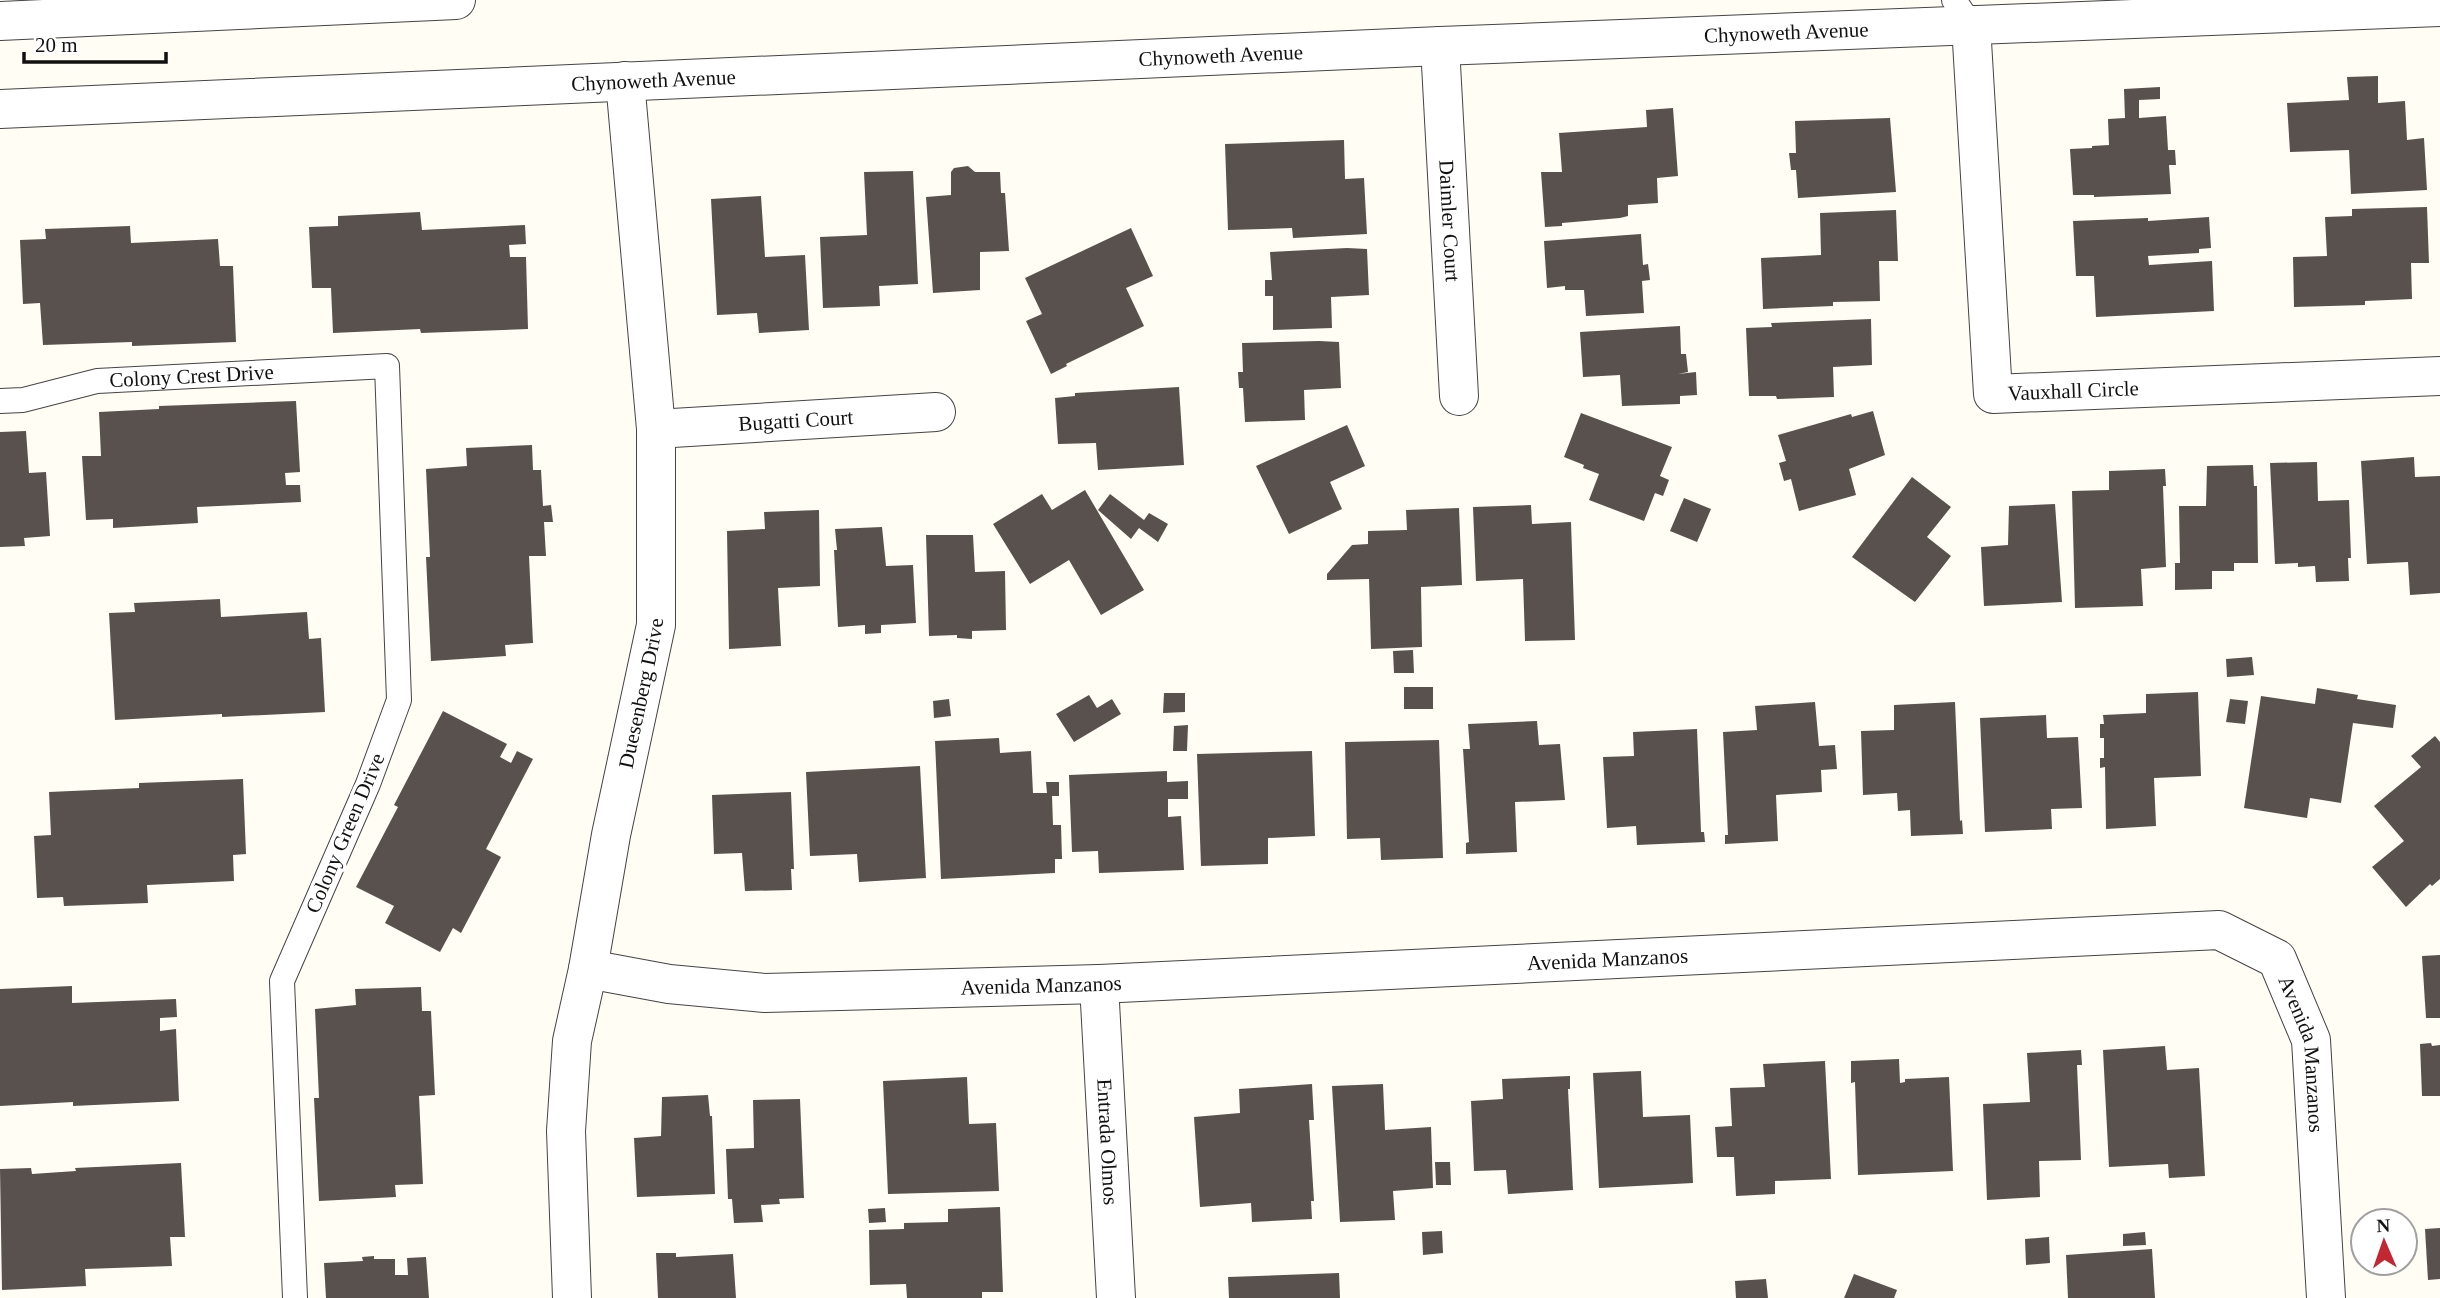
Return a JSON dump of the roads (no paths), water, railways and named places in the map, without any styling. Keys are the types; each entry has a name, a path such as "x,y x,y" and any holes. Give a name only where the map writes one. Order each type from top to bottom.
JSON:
{"street":[{"path":"0,21 456,0"},
{"name":"Chynoweth Avenue","path":"0,109 1440,46 1962,13 2440,7"},
{"name":"Vauxhall Circle","path":"1962,13 1993,394 2440,376"},
{"name":"Daimler Court","path":"1440,46 1459,396"},
{"name":"Duesenberg Drive","path":"572,1298 566,1130 572,1041 588,969 611,835 656,625 656,429 625,82"},
{"name":"Bugatti Court","path":"656,429 936,411"},
{"name":"Avenida Manzanos","path":"588,969 669,985 765,993 1099,984 2219,930 2277,959 2311,1040 2326,1298"},
{"name":"Entrada Olmos","path":"1099,984 1116,1298"}],"lane":[{"name":"Colony Crest Drive","path":"0,401 23,400 97,381 387,366"},
{"name":"Colony Green Drive","path":"295,1298 282,981 368,784 399,700 387,366"}]}
